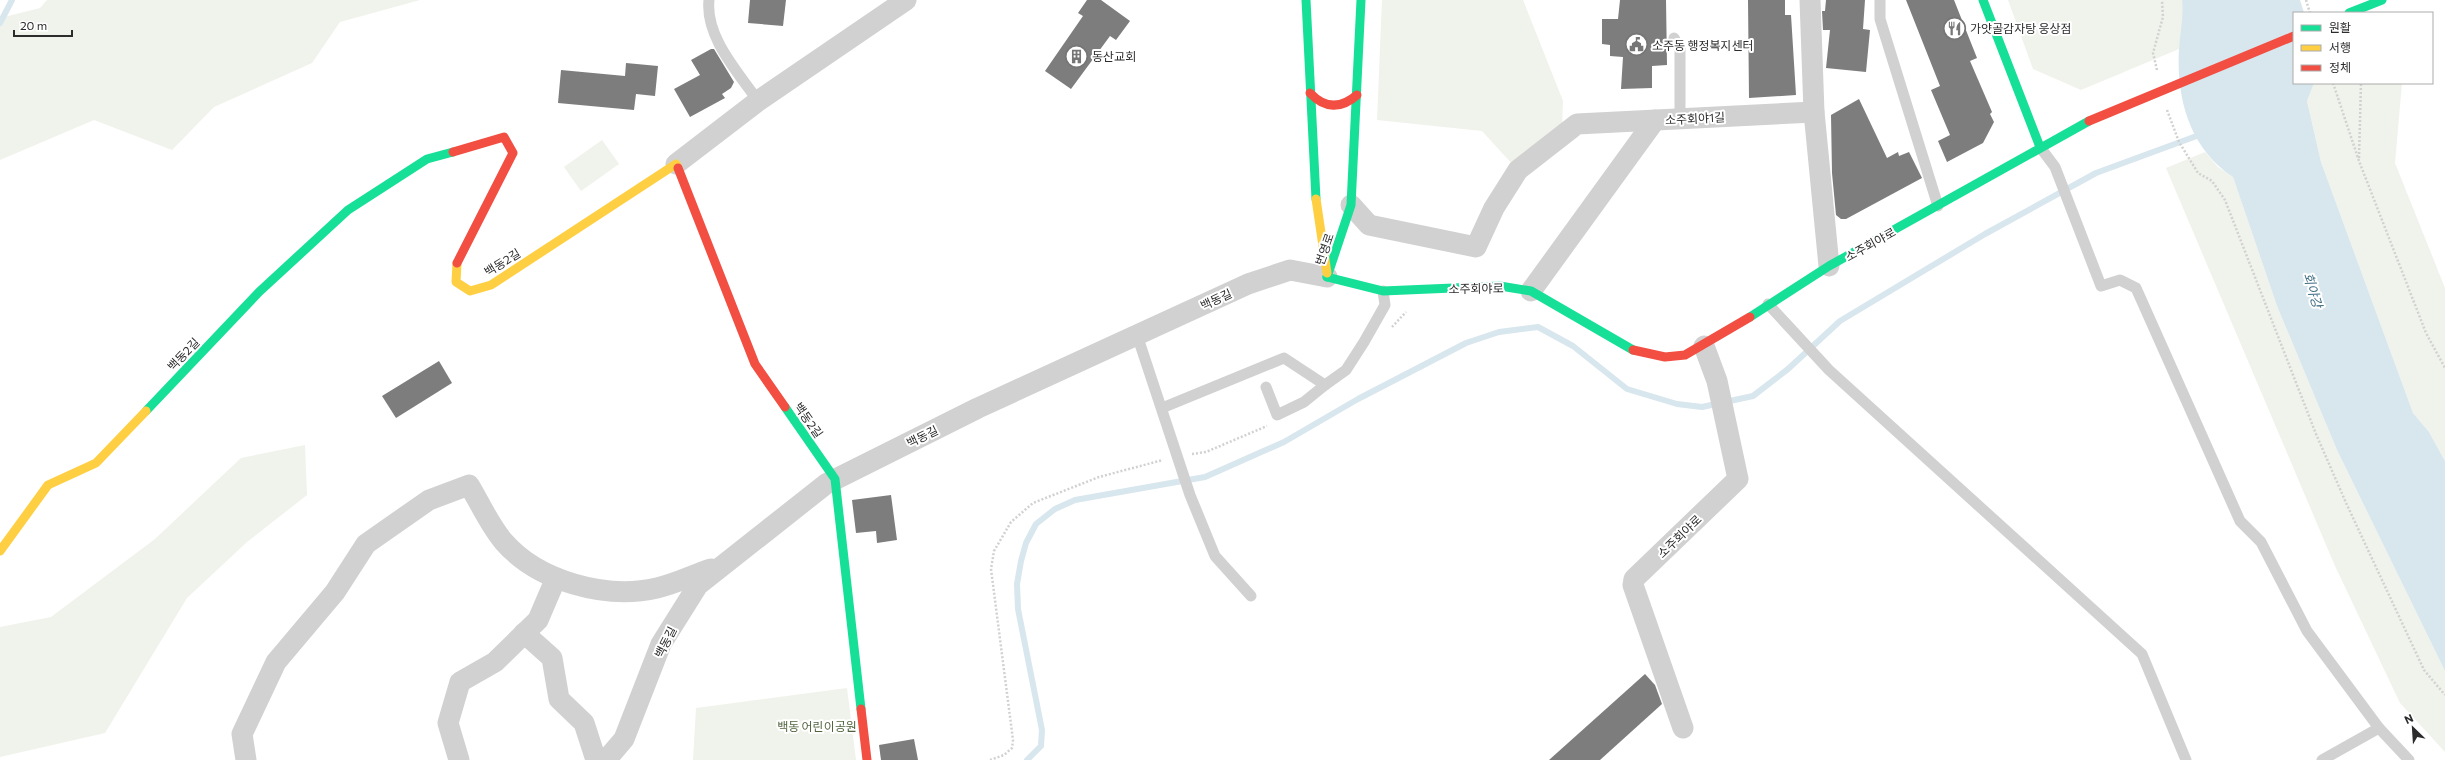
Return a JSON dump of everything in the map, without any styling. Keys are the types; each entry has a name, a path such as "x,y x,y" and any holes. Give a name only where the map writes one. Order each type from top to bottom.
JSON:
{"street":[{"path":"676,164 758,101 906,0"},
{"name":"번영로","path":"1306,0 1316,207 1327,277"},
{"name":"번영로","path":"1327,277 1351,205 1361,0"},
{"path":"1810,0 1814,112 1829,266"},
{"path":"1983,0 2040,147"},
{"path":"2352,12 2382,0"},
{"name":"소주회야로","path":"1327,277 1383,292 1500,286 1531,291 1646,355 1665,357 1685,355 1704,346 1829,266 2089,120 2293,36"},
{"path":"1310,93 1320,103 1329,106 1345,104 1357,95"},
{"name":"소주회야1길","path":"1351,205 1369,225 1476,247 1494,208 1518,170 1576,124 1814,112"},
{"path":"1531,291 1656,120"},
{"name":"백동2길","path":"0,552 48,485 96,463 258,292 343,215 427,159 504,137 513,153 457,260 456,282 470,291 491,285 676,164 756,364 835,479 867,760"},
{"name":"백동길","path":"610,760 624,738 661,644 698,585 764,531 835,479 978,408 1248,284 1290,270 1327,277"},
{"name":"소주회야로","path":"1683,728 1633,585 1634,579 1738,479 1717,381 1704,346"},
{"path":"246,760 242,734 276,662 335,592 366,544 429,500 469,485 503,542 532,567 569,584 628,592 657,588 722,566"},
{"path":"459,760 448,723 460,682 495,662 538,620 556,578"},
{"path":"524,633 552,658 559,698 584,723 596,760"},
{"name":"백동길","path":"606,760 624,738"}],"lane":[{"path":"709,0 708,14 720,44 758,101"},
{"path":"1880,0 1880,19 1938,206"},
{"path":"1674,38 1680,49 1680,118"},
{"path":"2040,147 2055,167 2101,286 2120,280 2136,288 2240,521 2261,542 2307,631 2379,728 2409,760"},
{"path":"1266,387 1277,415 1304,402 1346,370 1385,305 1383,292"},
{"path":"1768,304 1784,324 1829,370 2142,654 2186,760"},
{"path":"1137,335 1190,495 1215,556 1251,596"},
{"path":"1162,408 1284,358 1325,385"},
{"path":"2322,760 2379,728"}],"path":[{"path":"2162,0 2163,17"},
{"path":"2306,0 2310,12"},
{"path":"2334,84 2359,161 2426,333 2445,368"},
{"path":"2359,161 2361,84"},
{"path":"2171,122 2179,142 2198,173 2212,181 2225,200 2313,427 2347,505 2424,670 2445,695"},
{"path":"1390,328 1410,309"},
{"path":"990,760 1004,755 1012,748 1014,740 991,569 994,551 1011,522 1033,503 1099,477 1178,457 1206,452 1270,425"}],"green space":[{"path":"47,0 420,0 340,22 312,63 214,107 172,150 94,120 0,160 0,18 40,8"},
{"path":"1382,0 1523,0 1563,101 1562,127 1514,166 1482,131 1377,120"},
{"path":"2008,0 2182,0 2184,12 2179,49 2081,90 2033,69"},
{"path":"2314,84 2402,84 2395,163 2445,288 2445,461 2429,432 2413,413 2321,162 2307,101"},
{"path":"602,140 619,164 581,191 564,167"},
{"path":"2205,152 2218,167 2233,177 2277,306 2337,450 2445,671 2445,752 2400,703 2335,566 2166,168"},
{"path":"305,445 307,495 247,542 187,598 105,733 0,757 0,627 51,617 155,539 241,458"},
{"name":"백동 어린이공원","path":"847,688 856,760 693,760 696,708"}],"water":[{"name":"회야강","path":"2182,0 2300,0 2304,12 2293,12 2293,84 2314,84 2307,101 2321,162 2413,413 2429,432 2445,461 2445,671 2337,450 2277,306 2233,177 2218,166 2206,152 2196,137 2189,121 2183,104 2179,68 2179,49 2183,12"}],"building":[{"path":"750,0 786,0 783,26 748,23"},
{"name":"동산교회","path":"1087,0 1101,0 1130,21 1116,40 1110,36 1071,89 1045,71 1083,16 1078,13"},
{"name":"소주동 행정복지센터","path":"1620,0 1666,0 1667,65 1652,66 1652,88 1621,89 1623,57 1610,56 1610,45 1602,44 1602,19 1618,19"},
{"path":"1748,0 1785,0 1785,15 1791,15 1796,95 1749,98"},
{"path":"1826,0 1865,0 1863,29 1870,30 1866,72 1826,68 1830,30 1823,30 1822,11 1825,11"},
{"path":"1906,0 1954,0 1977,58 1970,61 1992,112 1990,114 1994,122 1983,143 1947,162 1938,141 1950,135 1931,90 1940,86"},
{"path":"711,49 714,49 734,82 731,88 722,94 725,98 690,117 674,89 700,75 691,60"},
{"path":"626,63 658,66 655,96 636,94 634,110 558,103 561,70 625,76"},
{"path":"1859,99 1887,158 1898,152 1899,156 1909,152 1922,178 1846,219 1841,219 1836,215 1832,173 1831,115"},
{"path":"439,361 452,383 396,418 382,396"},
{"path":"891,495 897,540 877,543 876,531 856,533 852,500"},
{"path":"1645,674 1655,685 1662,704 1600,760 1549,760"},
{"path":"914,739 918,760 881,760 879,745"}],"waterway":[{"path":"0,23 12,0"},
{"path":"1027,760 1041,746 1042,730 1018,609 1017,584 1026,543 1036,524 1055,509 1075,500 1205,477 1284,442 1358,399 1466,343 1499,332 1538,327 1573,346 1627,389 1677,404 1702,407 1753,396 1788,369 1840,321 1985,234 2096,173 2202,134"}],"traffic: fast":[{"path":"1306,0 1316,199"},
{"path":"1327,277 1351,205 1361,0"},
{"path":"1983,0 2040,147"},
{"path":"2352,12 2382,0"},
{"path":"1750,317 1829,266 2089,121"},
{"path":"146,411 259,292 348,210 427,159 453,152"},
{"path":"1327,277 1383,291 1500,286 1531,291 1633,350"},
{"path":"785,407 835,479 861,709"}],"traffic: slow":[{"path":"457,263 456,282 470,291 491,285 676,164 678,168"},
{"path":"1316,199 1327,273"},
{"path":"0,551 48,485 96,463 146,411"}],"traffic: jam":[{"path":"2089,121 2293,36"},
{"path":"1310,93 1321,102 1333,105 1345,103 1357,95"},
{"path":"453,152 504,137 513,153 457,263"},
{"path":"678,168 755,364 785,407"},
{"path":"1633,350 1665,357 1685,355 1750,317"},
{"path":"861,709 867,760"}],"place":[{"name":"가얏골감자탕 웅상점","path":"1954,28"},
{"name":"소주동 행정복지센터","path":"1636,45"},
{"name":"동산교회","path":"1076,56"}]}
